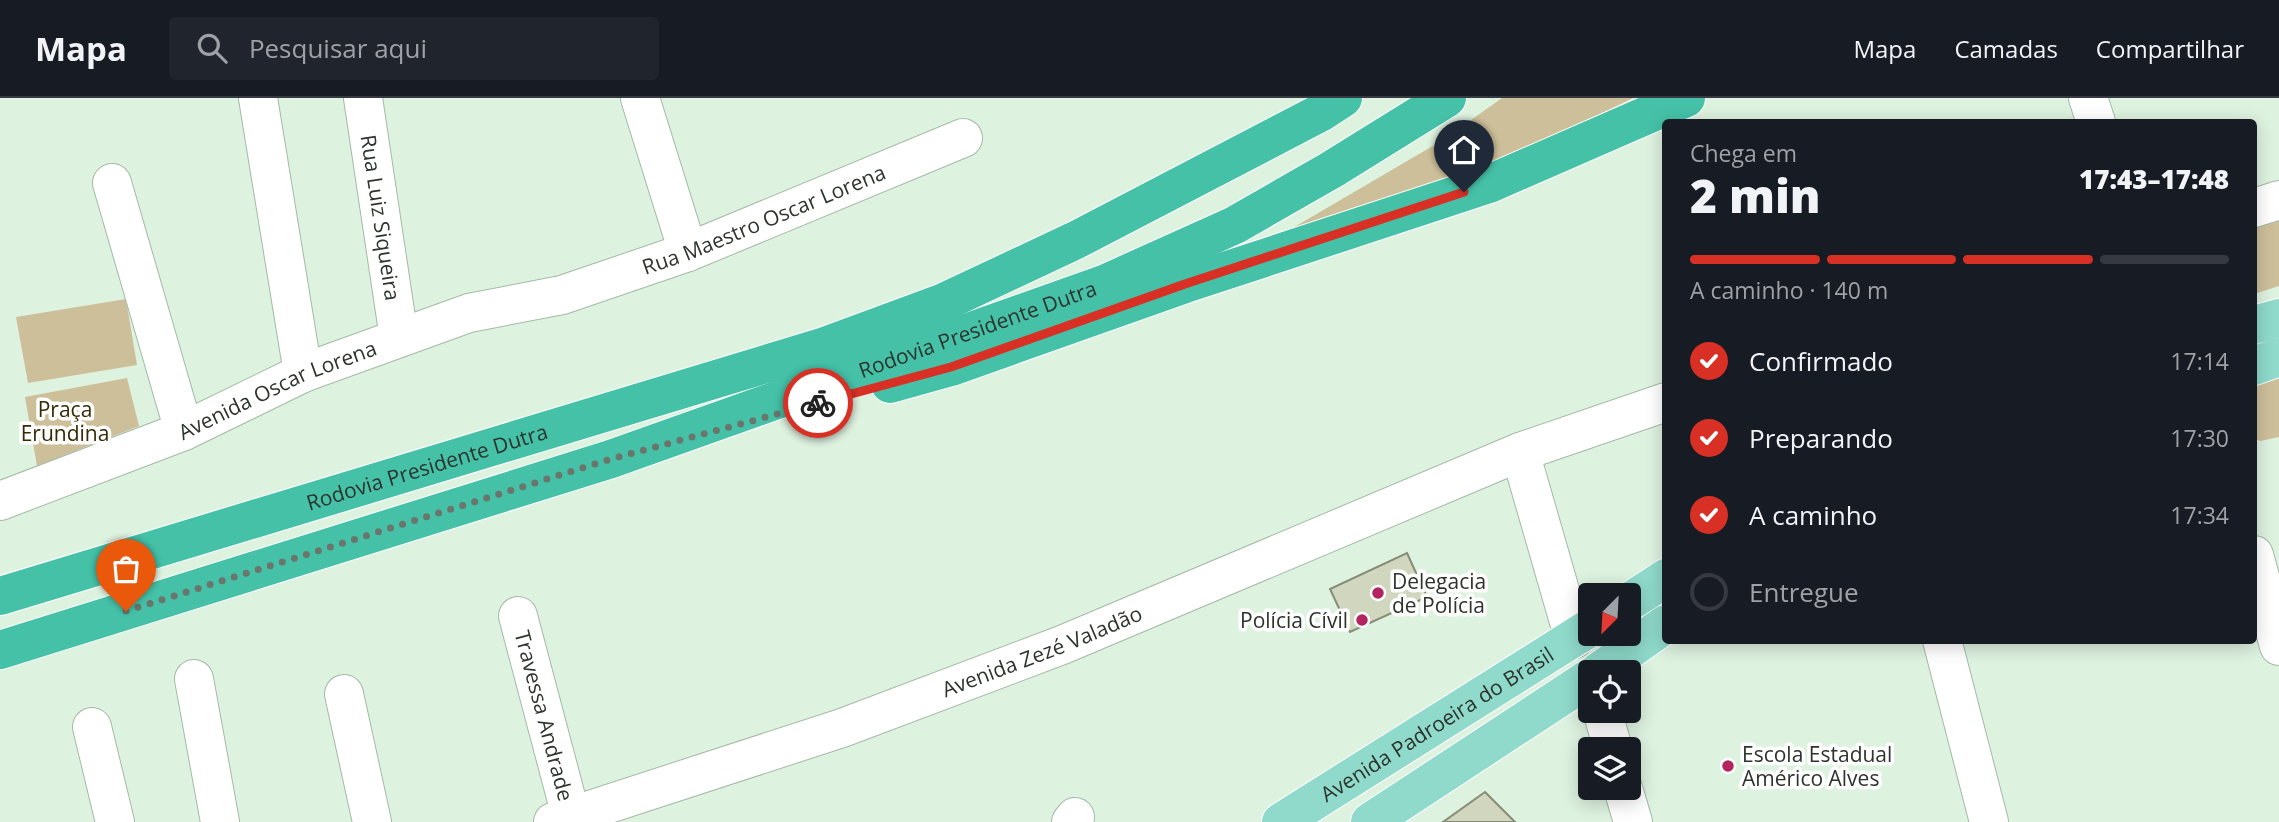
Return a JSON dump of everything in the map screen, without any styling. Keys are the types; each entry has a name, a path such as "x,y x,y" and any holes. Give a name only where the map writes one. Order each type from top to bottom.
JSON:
{"highway":[{"name":"Rodovia Presidente Dutra","path":"0,596 822,347 944,302 1076,240 1320,113 1343,98"},
{"name":"Rodovia Presidente Dutra","path":"0,650 611,459 1104,284 1234,225 1331,170 1447,98"},
{"path":"611,459 951,367 1185,284 1489,184 1686,98"}],"main road":[{"path":"2257,324 2279,317"},
{"path":"2257,365 2279,357"},
{"path":"1642,594 1662,581"},
{"path":"1615,660 1662,627"},
{"name":"Avenida Padroeira do Brasil","path":"1281,822 1578,636"},
{"name":"Avenida Padroeira do Brasil","path":"1370,822 1578,686"}],"street":[{"path":"258,98 303,373"},
{"name":"Rua Luiz Siqueira","path":"363,98 399,338"},
{"path":"640,98 688,252"},
{"path":"2088,98 2095,119"},
{"name":"Rua Maestro Oscar Lorena","path":"562,295 688,252 963,138"},
{"path":"112,183 184,431"},
{"path":"2257,207 2279,200"},
{"name":"Avenida Oscar Lorena","path":"0,501 184,431 303,373 468,313 562,295"},
{"name":"Avenida Zezé Valadão","path":"562,819 842,728 1062,645 1520,452 1662,403"},
{"path":"1520,452 1578,621"},
{"path":"2257,566 2279,646"},
{"name":"Travessa Andrade","path":"518,616 562,819"},
{"path":"1943,644 1989,822"},
{"path":"194,679 220,822"},
{"path":"344,694 372,822"},
{"path":"92,727 115,822"},
{"path":"1627,800 1633,822"}],"green space":[{"path":"1502,98 1633,98 1515,156 1262,246 1443,140"},
{"path":"2279,218 2279,286 2257,293 2257,225"},
{"path":"126,299 137,365 28,383 16,317"},
{"path":"2279,375 2279,437 2257,440 2257,383"},
{"name":"Praça Erundina","path":"127,378 139,426 37,466 25,397"}],"building":[{"name":"Delegacia de Polícia","path":"1407,553 1427,597 1350,632 1330,589"},
{"path":"1485,792 1515,822 1443,822"}],"way so far":[{"path":"126,611 611,459 818,403"}],"place":[{"name":"Delegacia de Polícia","path":"1378,593"},
{"name":"Polícia Cívil","path":"1362,620"},
{"name":"Escola Estadual Américo Alves","path":"1728,766"}],"route":[{"path":"818,403 951,367 1185,284 1464,192"}]}
